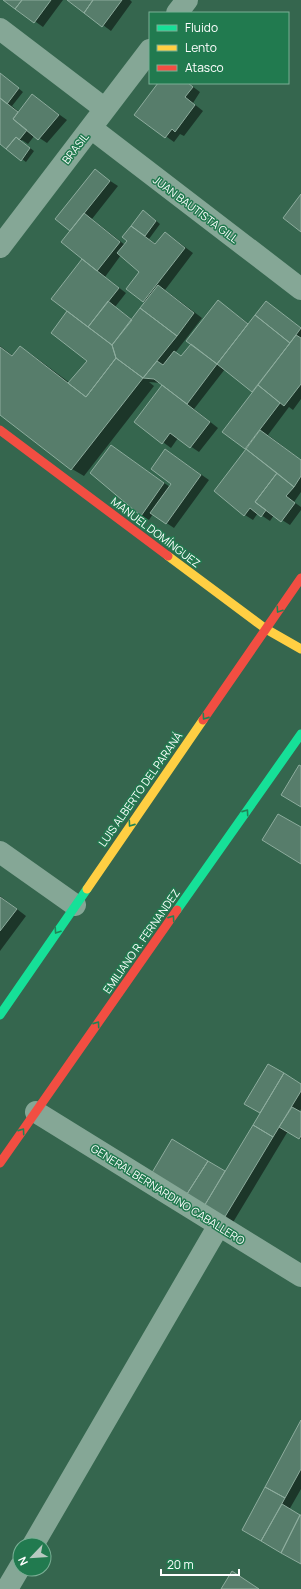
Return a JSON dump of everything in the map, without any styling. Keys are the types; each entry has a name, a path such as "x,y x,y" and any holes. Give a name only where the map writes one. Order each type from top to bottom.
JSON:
{"main road":[{"name":"MANUEL DOMÍNGUEZ","path":"0,430 266,629 301,649"},
{"name":"LUIS ALBERTO DEL PARANÁ","path":"0,1015 301,578"},
{"name":"EMILIANO R. FERNANDEZ","path":"0,1163 301,734"}],"street":[{"path":"178,12 187,0"},
{"path":"0,29 105,109"},
{"name":"BRASIL","path":"0,247 149,51"},
{"name":"JUAN BAUTISTA GILL","path":"91,128 301,289"},
{"path":"0,852 75,905"},
{"name":"GENERAL BERNARDINO CABALLERO","path":"36,1112 301,1276"},
{"path":"38,1537 219,1225"},
{"path":"7,1589 14,1577"}],"building":[{"path":"3,0 22,0 15,9"},
{"path":"22,0 51,0 34,23 15,9"},
{"path":"67,0 93,0 84,13"},
{"path":"93,0 122,0 102,27 84,13"},
{"path":"0,73 19,88 7,104 0,98"},
{"path":"157,84 189,84 193,87 185,97 195,105 175,132 172,129 165,138 134,115"},
{"path":"32,94 59,115 38,140 13,119"},
{"path":"0,98 18,112 13,119 27,130 19,140 16,137 6,149 0,144"},
{"path":"16,137 30,148 21,161 6,149"},
{"path":"95,169 110,181 70,231 55,219"},
{"path":"301,194 301,232 283,218"},
{"path":"143,210 156,221 145,236 131,226"},
{"path":"84,213 120,242 97,271 61,242"},
{"path":"131,226 155,244 165,232 185,248 143,302 126,289 139,272 117,253 127,241 122,237"},
{"path":"82,259 119,288 88,327 51,299"},
{"path":"158,285 194,313 177,336 140,308"},
{"path":"218,300 248,324 217,364 186,341"},
{"path":"108,301 132,320 112,345 88,327"},
{"path":"266,301 301,328 290,343 255,315"},
{"path":"140,308 177,336 143,378 116,358 112,345"},
{"path":"67,311 112,345 116,358 86,397 68,383 87,361 51,333"},
{"path":"255,315 290,343 252,392 217,364"},
{"path":"296,335 301,338 301,384 284,406 258,385"},
{"path":"191,344 217,364 187,404 154,379 143,378 157,361 163,365 174,351 181,356"},
{"path":"20,346 86,397 116,358 143,378 71,470 0,415 0,347 12,356"},
{"path":"162,385 210,422 190,448 170,433 162,444 134,422"},
{"path":"258,385 280,403 245,449 222,432"},
{"path":"260,430 301,460 301,476 294,487 246,449"},
{"path":"111,445 164,483 141,516 90,473"},
{"path":"165,449 201,475 166,524 150,513 171,484 151,469"},
{"path":"246,449 277,473 255,502 266,510 261,517 250,508 244,516 214,491"},
{"path":"277,473 294,487 286,496 295,503 281,522 255,502"},
{"path":"299,765 301,766 301,807 281,795"},
{"path":"278,814 301,827 301,864 262,840"},
{"path":"0,897 17,909 0,931"},
{"path":"268,1064 284,1073 260,1113 244,1104"},
{"path":"284,1073 301,1084 301,1091 273,1137 253,1125"},
{"path":"292,1107 301,1112 301,1136 299,1139 279,1127"},
{"path":"253,1125 273,1137 223,1220 203,1208"},
{"path":"172,1139 208,1161 185,1197 150,1176"},
{"path":"208,1161 225,1171 203,1208 185,1197"},
{"path":"301,1420 301,1469 285,1498 265,1487"},
{"path":"265,1487 285,1498 261,1541 242,1530"},
{"path":"282,1504 300,1515 281,1553 261,1541"},
{"path":"301,1515 301,1564 281,1553"},
{"path":"232,1571 259,1589 221,1589"}],"traffic: fast":[{"path":"177,910 301,734"},
{"path":"0,1015 87,889"}],"traffic: slow":[{"path":"168,556 266,629 301,649"},
{"path":"87,889 203,720"}],"traffic: jam":[{"path":"0,430 168,556"},
{"path":"203,720 301,578"},
{"path":"0,1163 177,910"}]}
